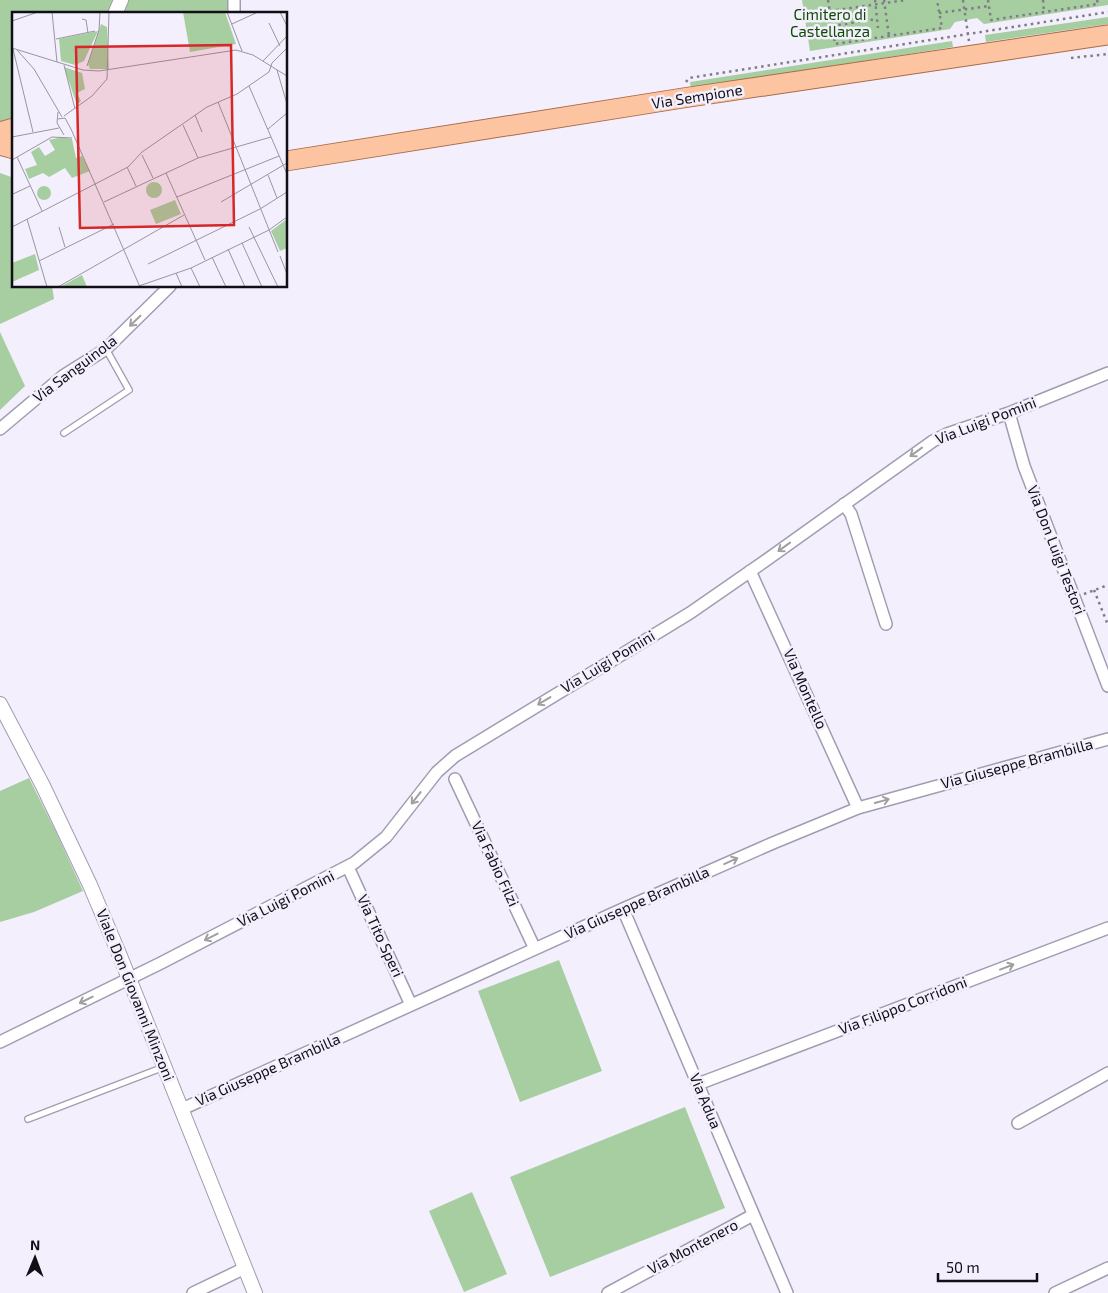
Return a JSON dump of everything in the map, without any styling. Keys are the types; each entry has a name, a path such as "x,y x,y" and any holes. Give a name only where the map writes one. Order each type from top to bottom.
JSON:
{"main road":[{"name":"Via Sempione","path":"288,161 683,98 1108,35"}],"street":[{"path":"116,12 121,0"},
{"name":"Via Sanguinola","path":"0,429 64,376 106,349 168,288"},
{"name":"Via Luigi Pomini","path":"0,1042 129,979 348,867 367,854 386,837 437,772 455,756 681,618 937,438 1008,413 1108,373"},
{"name":"Via Don Luigi Testori","path":"1008,413 1024,466 1108,686"},
{"path":"844,504 851,514 886,624"},
{"name":"Via Montello","path":"750,571 858,808"},
{"name":"Viale Don Giovanni Minzoni","path":"0,704 78,857 165,1067 255,1293"},
{"name":"Via Giuseppe Brambilla","path":"182,1109 773,842 858,808 1108,739"},
{"name":"Via Fabio Filzi","path":"455,779 535,949"},
{"name":"Via Tito Speri","path":"348,867 411,1005"},
{"name":"Via Adua","path":"623,909 752,1215 787,1293"},
{"name":"Via Filippo Corridoni","path":"698,1084 1108,928"},
{"path":"1018,1123 1108,1074"},
{"name":"Via Montenero","path":"608,1293 752,1215"},
{"path":"193,1293 245,1268"},
{"path":"1055,1293 1108,1268"}],"lane":[{"path":"64,433 129,390 106,349"},
{"path":"28,1119 165,1067"}],"path":[{"path":"828,0 835,44 942,28 937,0"},
{"path":"875,0 878,28"},
{"path":"830,11 906,0"},
{"path":"963,0 970,55"},
{"path":"988,0 991,20 1098,4 1097,0"},
{"path":"1043,0 1044,12"},
{"path":"884,2 889,36"},
{"path":"939,13 989,6"},
{"path":"683,98 685,82 689,78 1108,12"},
{"path":"832,26 877,19"},
{"path":"863,29 865,39"},
{"path":"850,31 851,41"},
{"path":"1074,598 1108,584"},
{"path":"1094,590 1108,625"}],"green space":[{"path":"0,0 114,0 110,12 12,12 12,122 0,125"},
{"path":"127,0 227,0 227,12 123,12"},
{"name":"Cimitero di Castellanza","path":"802,0 1108,0 1108,5 984,24 977,18 955,22 950,29 810,51"},
{"path":"1108,17 1108,24 986,42 985,35"},
{"path":"952,41 953,47 691,88 690,82"},
{"path":"0,173 12,177 12,288 52,288 54,299 0,324"},
{"path":"0,332 25,386 0,410"},
{"path":"29,778 83,891 34,912 0,922 0,791"},
{"path":"559,960 602,1071 520,1102 478,991"},
{"path":"685,1107 725,1208 550,1277 510,1177"},
{"path":"472,1192 507,1274 464,1292 429,1211"}]}
